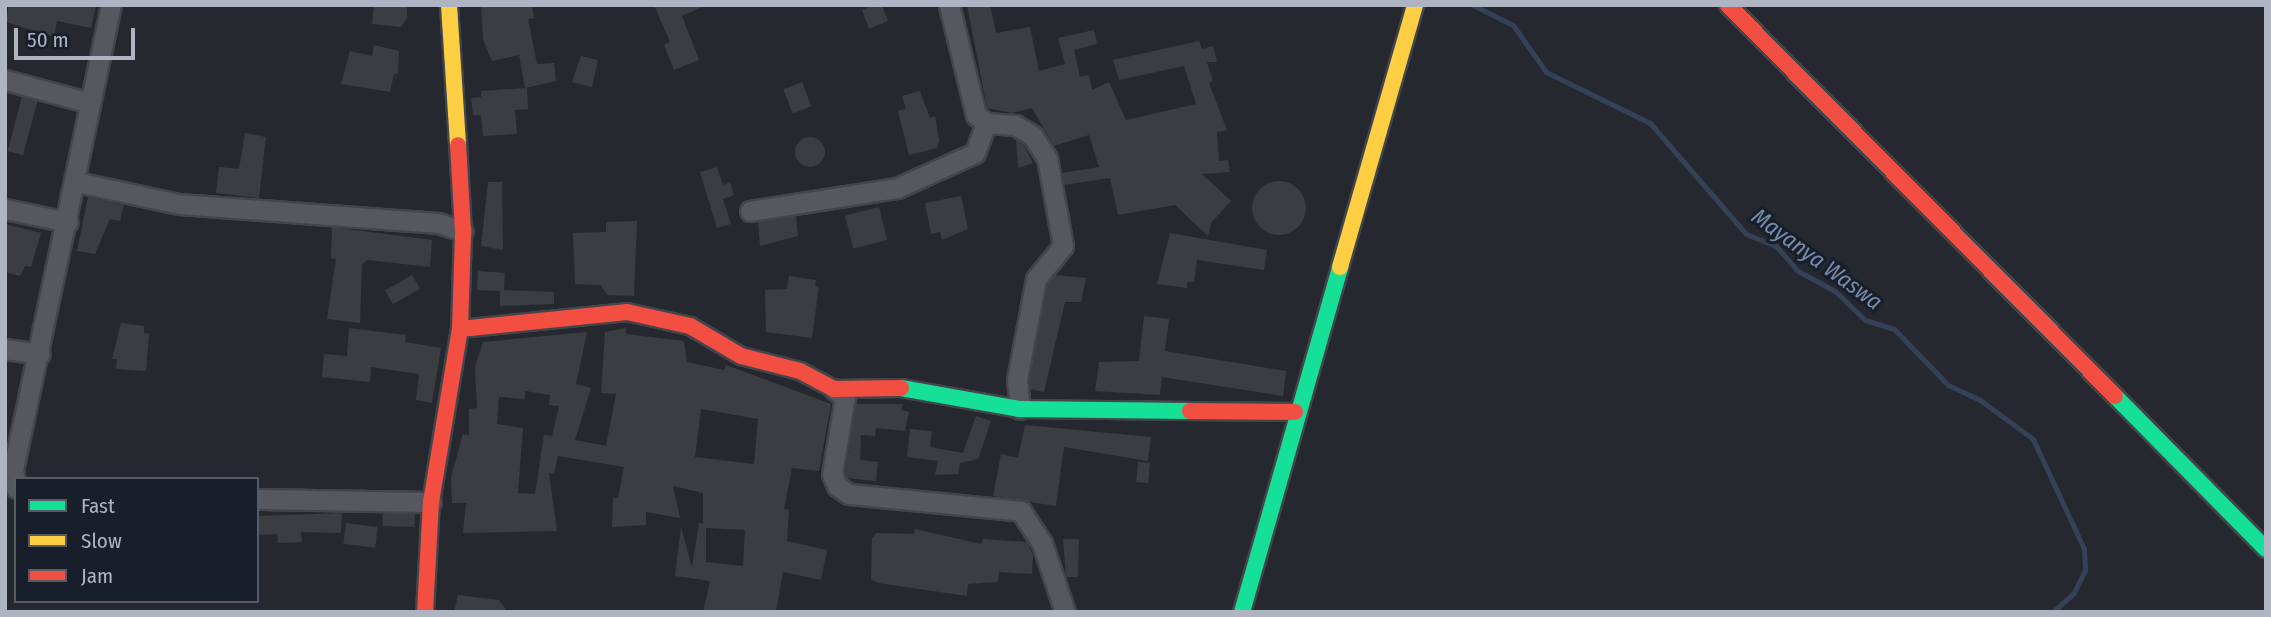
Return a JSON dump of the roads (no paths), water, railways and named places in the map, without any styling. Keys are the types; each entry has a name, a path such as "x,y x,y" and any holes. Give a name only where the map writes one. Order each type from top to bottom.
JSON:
{"street":[{"path":"11,477 77,182 89,103 111,5"},
{"path":"425,612 431,502 460,329 463,231 449,5"},
{"path":"949,5 976,115 986,123 1015,125 1040,147 1063,246 1036,279 1017,380 1020,409"},
{"path":"1242,612 1295,412 1415,5"},
{"path":"1727,5 2266,549"},
{"path":"5,80 89,103"},
{"path":"750,211 897,188 975,153 986,123"},
{"path":"77,182 179,204 438,223 463,231"},
{"path":"5,209 68,222"},
{"path":"460,329 627,312 690,326 741,356 800,371 845,397 832,474 837,486 849,494 1020,511 1042,543 1065,612"},
{"path":"5,348 40,354"},
{"path":"834,389 918,388 1020,409 1295,412"},
{"path":"259,499 431,502"}],"waterway":[{"name":"Mayanya Waswa","path":"1473,5 1513,25 1546,72 1650,123 1746,234 1776,246 1798,271 1835,291 1865,320 1894,329 1948,385 1980,400 2033,439 2084,549 2085,570 2074,593 2052,612"}]}
